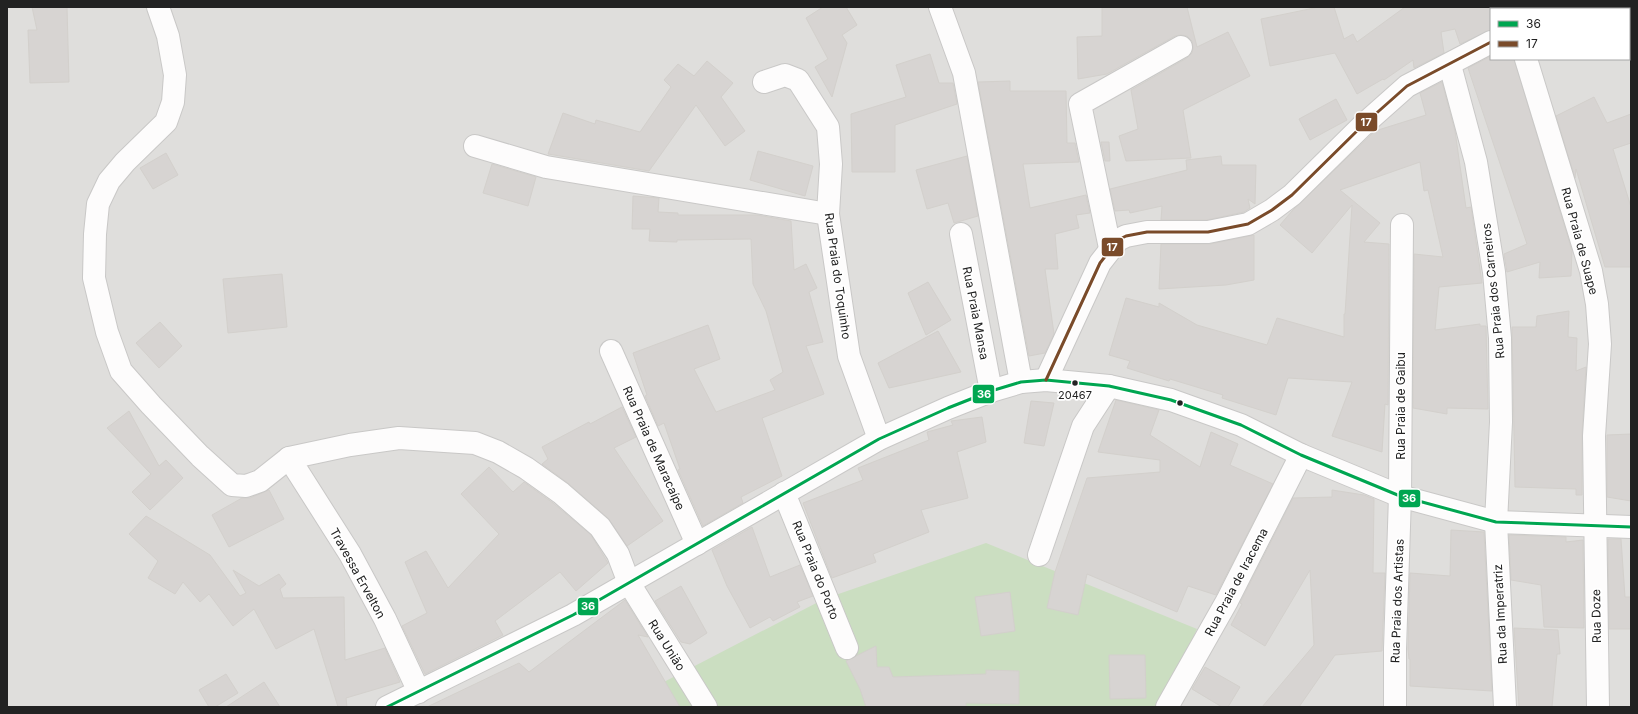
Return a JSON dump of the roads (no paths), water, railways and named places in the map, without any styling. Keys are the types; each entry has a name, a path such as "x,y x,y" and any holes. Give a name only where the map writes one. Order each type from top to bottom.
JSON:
{"street":[{"path":"158,7 168,36 175,75 173,102 166,122 125,162 109,181 98,204 95,234 94,278 107,332 121,371 200,456 232,485 246,486 260,481 289,458"},
{"path":"940,7 964,73 1021,382"},
{"path":"1046,380 1100,263 1110,248 1118,240 1126,236 1147,232 1208,232 1248,224 1272,210 1292,195 1362,126 1407,86 1450,65 1490,43"},
{"path":"1110,248 1080,104 1181,47"},
{"name":"Rua Praia de Suape","path":"1526,60 1591,271 1597,304 1600,344 1594,436 1594,524"},
{"name":"Rua Praia dos Carneiros","path":"1450,65 1476,162 1494,272 1500,331 1501,422 1496,522"},
{"name":"Rua Praia do Toquinho","path":"764,82 785,75 798,80 828,127 831,164 828,214 849,356 879,439"},
{"path":"475,146 546,167 828,214"},
{"name":"Rua Praia de Gaibu","path":"1400,496 1400,316 1402,225"},
{"name":"Rua Praia Mansa","path":"961,234 991,391"},
{"name":"Rua Praia de Maracaípe","path":"611,351 697,544"},
{"path":"387,707 573,616 879,439 991,391 1021,382 1046,380 1109,386 1171,400 1241,425 1301,455 1400,496 1496,522 1594,524 1631,527"},
{"path":"1039,555 1084,426 1109,386"},
{"name":"Rua União","path":"289,458 350,444 399,438 475,443 498,452 526,468 561,493 600,527 618,554 629,583 706,707"},
{"name":"Rua Praia de Iracema","path":"1167,707 1227,601 1301,455"},
{"name":"Travessa Ervelton","path":"289,458 350,554 384,619 419,692"},
{"name":"Rua Praia do Porto","path":"784,493 847,648"},
{"name":"Rua Praia dos Artistas","path":"1395,707 1395,649 1400,496"},
{"name":"Rua da Imperatriz","path":"1496,522 1505,707"},
{"name":"Rua Doze","path":"1594,524 1598,707"}],"place":[{"name":"20467","path":"1075,383"}]}
